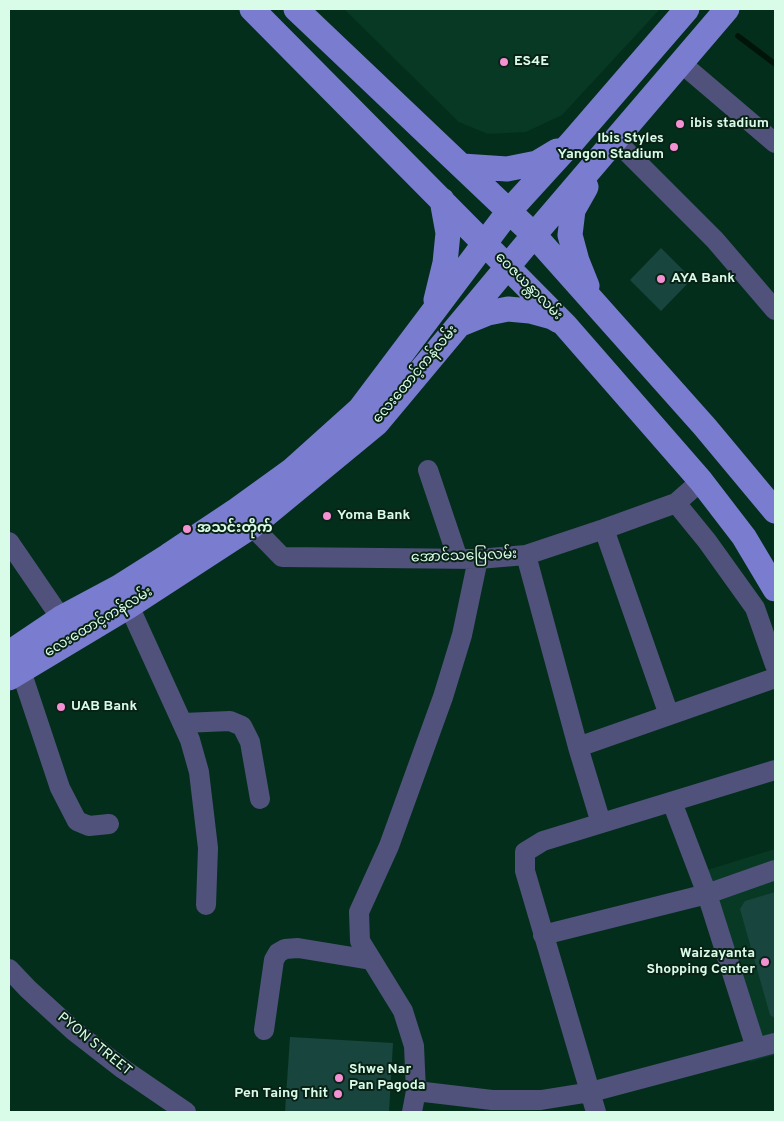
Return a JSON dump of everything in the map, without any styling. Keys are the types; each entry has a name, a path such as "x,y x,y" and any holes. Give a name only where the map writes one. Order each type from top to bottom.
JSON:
{"main road":[{"name":"ဝေဇယန္တာလမ်း","path":"252,9 565,325 701,481 744,536 775,589"},
{"path":"296,9 534,235 706,426 775,511"},
{"name":"လေးထောင့်ကန်လမ်း","path":"13,667 68,628 119,587 244,518 291,471 360,409 509,211 572,142 687,9"},
{"name":"လေးထောင့်ကန်လမ်း","path":"68,628 129,606 244,518 377,423 727,9"},
{"path":"462,166 507,169 537,163 572,142"},
{"path":"594,302 577,261 570,235 573,210 609,147"},
{"path":"434,310 445,263 448,233 442,200"},
{"path":"458,325 508,309 530,311 552,317 565,325"}],"street":[{"path":"681,63 775,143"},
{"path":"609,147 715,240 775,310"},
{"path":"428,470 458,559"},
{"name":"အောင်သပြေလမ်း","path":"244,518 282,557 478,559 526,555 676,503 701,481"},
{"path":"676,503 707,541 755,608 775,665"},
{"path":"604,528 669,715"},
{"path":"9,542 68,628"},
{"path":"526,555 578,747 601,823"},
{"path":"412,1112 416,1091 414,1046 403,1011 360,941 359,912 389,846 443,697 462,635 478,559"},
{"path":"129,606 183,723 199,772 208,848 206,904"},
{"path":"13,667 60,788 77,821 89,826 109,824"},
{"path":"578,747 775,678"},
{"path":"183,723 230,721 242,726 250,742 260,799"},
{"path":"596,1112 525,872 525,852 543,841 775,770"},
{"path":"672,802 707,894 756,1048"},
{"path":"543,935 707,894 775,870"},
{"path":"264,1030 274,960 278,953 285,949 298,948 371,960"},
{"name":"PYON STREET","path":"9,969 28,990 74,1031 123,1069 186,1112"},
{"path":"416,1091 492,1100 541,1100 591,1092 775,1043"}],"shaded area":[{"name":"ES4E","path":"344,9 660,9 562,115 526,132 488,134 459,122"},
{"path":"775,849 775,1055 750,1062 691,875"}],"building":[{"name":"AYA Bank","path":"661,248 692,279 661,311 630,280"},
{"name":"Waizayanta Shopping Center","path":"775,892 775,1018 770,1015 740,909 745,901"},
{"name":"Shwe Nar Pan Pagoda","path":"290,1037 393,1043 389,1112 285,1112"}],"waterway":[{"path":"738,36 775,64"}],"place":[{"name":"ES4E","path":"504,62"},
{"name":"ibis stadium","path":"680,124"},
{"name":"Ibis Styles Yangon Stadium","path":"674,147"},
{"name":"AYA Bank","path":"661,279"},
{"name":"Yoma Bank","path":"327,516"},
{"name":"အသင်းတိုက်","path":"187,529"},
{"name":"UAB Bank","path":"61,707"},
{"name":"Waizayanta Shopping Center","path":"765,962"},
{"name":"Shwe Nar Pan Pagoda","path":"339,1078"},
{"name":"Pen Taing Thit","path":"338,1094"}]}
